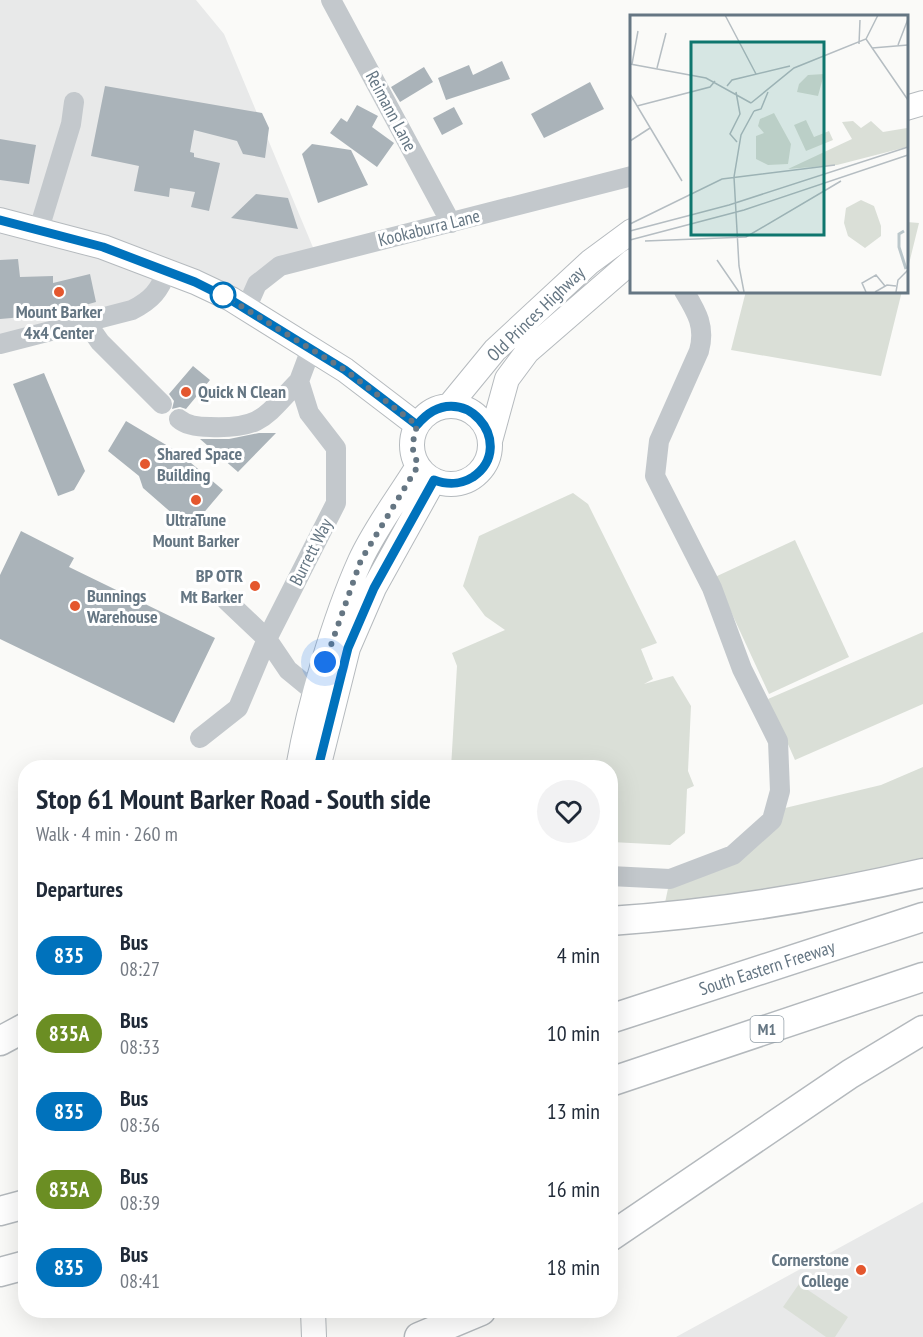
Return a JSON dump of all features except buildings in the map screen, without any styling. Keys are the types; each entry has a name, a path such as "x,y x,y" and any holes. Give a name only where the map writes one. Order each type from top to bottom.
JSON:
{"highway":[{"path":"618,920 725,910 789,900 923,873"},
{"name":"South Eastern Freeway","path":"618,1016 923,917"},
{"name":"M1","path":"618,1079 923,977"},
{"path":"618,1232 850,1074 923,1030"},
{"path":"0,1041 18,1031"},
{"path":"0,1211 18,1206"},
{"path":"0,1272 18,1267"},
{"path":"419,1337 464,1318"}],"main road":[{"path":"908,107 923,103"},
{"path":"0,220 39,228 167,270 246,309 345,370 417,425"},
{"name":"Old Princes Highway","path":"449,406 495,350 590,262 630,232"},
{"name":"Old Princes Highway","path":"490,441 507,380 526,352 630,263"},
{"path":"449,406 472,412 487,430 490,441 485,464 478,474 457,484 426,473 412,446 417,425 425,415 449,406"},
{"path":"300,760 329,646 361,560 426,473"},
{"path":"320,760 348,648 426,473"},
{"path":"313,1318 314,1337"}],"street":[{"name":"Reimann Lane","path":"331,0 451,222"},
{"path":"39,228 71,124 74,102"},
{"name":"Kookaburra Lane","path":"246,309 257,284 280,266 630,177"},
{"path":"0,344 132,310 147,303 156,294 167,270"},
{"path":"618,876 670,879 733,855 772,820 780,790 778,741 742,669 712,588 655,476 659,441 703,337 700,320 685,292"},
{"path":"86,321 100,342 162,404"},
{"path":"179,419 197,426 248,426 268,413 299,381 311,349"},
{"name":"Burrett Way","path":"200,738 238,708 267,639 336,503 336,448 309,413 299,381"},
{"path":"226,600 267,639 288,670 316,693"}],"shaded area":[{"path":"0,0 196,0 224,34 317,257 280,266 246,309 167,270 156,293 0,344"},
{"path":"908,222 919,223 908,268"},
{"path":"746,292 902,292 881,376 731,350"},
{"path":"573,493 588,504 657,643 641,649 653,679 644,684 673,676 691,706 688,771 694,786 687,789 685,833 670,845 618,842 618,760 451,760 457,666 452,653 505,630 485,616 463,586 479,536"},
{"path":"795,540 849,657 769,694 715,577"},
{"path":"923,632 923,704 795,760 768,699"},
{"path":"923,767 923,873 662,917 670,879 733,855 785,808 881,785"},
{"name":"Cornerstone College","path":"923,1202 923,1337 676,1337"},
{"path":"799,1284 848,1317 835,1337 826,1337 783,1307"}],"bus line":[{"name":"835","path":"0,220 39,228 103,247 195,282 231,300 345,370 417,425 425,415 449,406 461,407 472,412 487,430 490,441 489,453 478,474 457,484 445,484 434,480 374,588 348,648 333,699 320,760"}],"place":[{"name":"Mount Barker 4x4 Center","path":"59,292"},
{"name":"Quick N Clean","path":"186,392"},
{"name":"Shared Space Building","path":"145,464"},
{"name":"UltraTune Mount Barker","path":"196,500"},
{"name":"BP OTR Mt Barker","path":"255,586"},
{"name":"Bunnings Warehouse","path":"75,606"},
{"name":"Cornerstone College","path":"861,1270"}],"route":[{"path":"223,295 345,370 417,425 412,446 413,457 418,466 361,560 325,662"}]}
